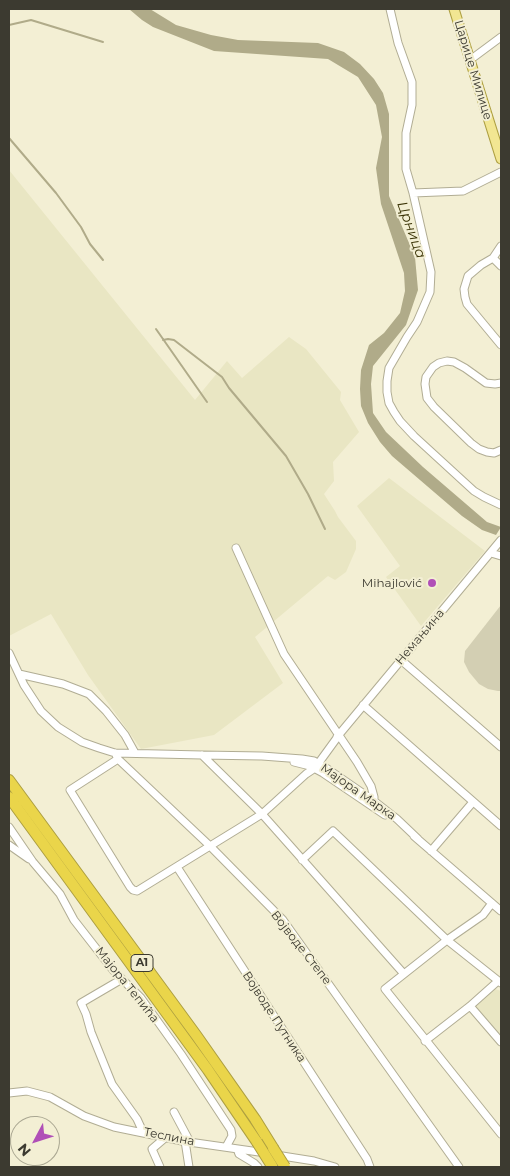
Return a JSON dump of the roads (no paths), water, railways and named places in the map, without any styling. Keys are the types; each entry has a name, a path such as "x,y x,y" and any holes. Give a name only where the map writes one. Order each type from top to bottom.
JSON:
{"highway":[{"name":"A1","path":"9,780 201,1043 255,1119 285,1167"},
{"name":"A1","path":"9,797 208,1070 272,1167"}],"main road":[{"name":"Царице Милице","path":"458,11 470,60 501,160"}],"street":[{"path":"390,9 398,43 412,82 412,105 406,133 406,169 431,272 430,292 418,322 388,368 386,381 389,403 400,421 458,477 474,491 501,505"},
{"path":"470,60 501,37"},
{"path":"413,193 463,191 501,172"},
{"path":"501,246 493,258 468,276 464,289 464,297 467,304 501,345"},
{"path":"493,258 501,266"},
{"path":"501,383 486,383 465,368 454,362 447,361 433,367 428,372 425,384 427,398 471,443 486,452 494,453 501,450"},
{"name":"Немањина","path":"262,814 314,765 501,540"},
{"path":"236,548 284,654 357,762 370,786 374,801"},
{"path":"492,550 501,556"},
{"path":"9,653 24,685 41,711 70,735 116,756 70,790 133,890 137,891 262,814"},
{"path":"401,660 501,747"},
{"path":"19,674 63,684 89,694 106,711 125,735 135,753"},
{"path":"363,705 501,826"},
{"name":"Мајора Марка","path":"116,756 135,753 262,756 314,765 374,801 501,911"},
{"path":"202,755 262,814 404,974"},
{"name":"Војводе Степе","path":"116,756 210,846 283,920 459,1167"},
{"name":"Мајора Марка","path":"314,765 418,839"},
{"path":"432,851 473,802"},
{"name":"Мајора Тепића","path":"9,827 33,862 60,894 74,920 113,970 141,998 175,1046 231,1130 232,1136 226,1147"},
{"path":"302,860 333,831 447,940 500,982 425,1041"},
{"path":"9,845 33,862"},
{"name":"Војводе Путника","path":"177,866 370,1167"},
{"path":"492,903 483,915 447,940 385,990 501,1132"},
{"path":"122,979 81,1003 112,1084 137,1119 143,1132"},
{"path":"470,1006 501,1042"},
{"name":"Теслина","path":"9,1093 27,1091 50,1097 84,1116 114,1127 187,1141 308,1160 335,1167"},
{"path":"174,1112 187,1141 189,1167"},
{"path":"160,1167 152,1149 166,1137"},
{"path":"237,1149 240,1154 258,1167"}],"waterway":[{"name":"Црница","path":"9,25 31,20 103,42"},
{"path":"9,138 56,193 103,260"},
{"path":"156,329 207,402"},
{"path":"163,340 174,340 222,377 286,456 325,529"}],"place":[{"name":"Mihajlović","path":"432,583"}]}
